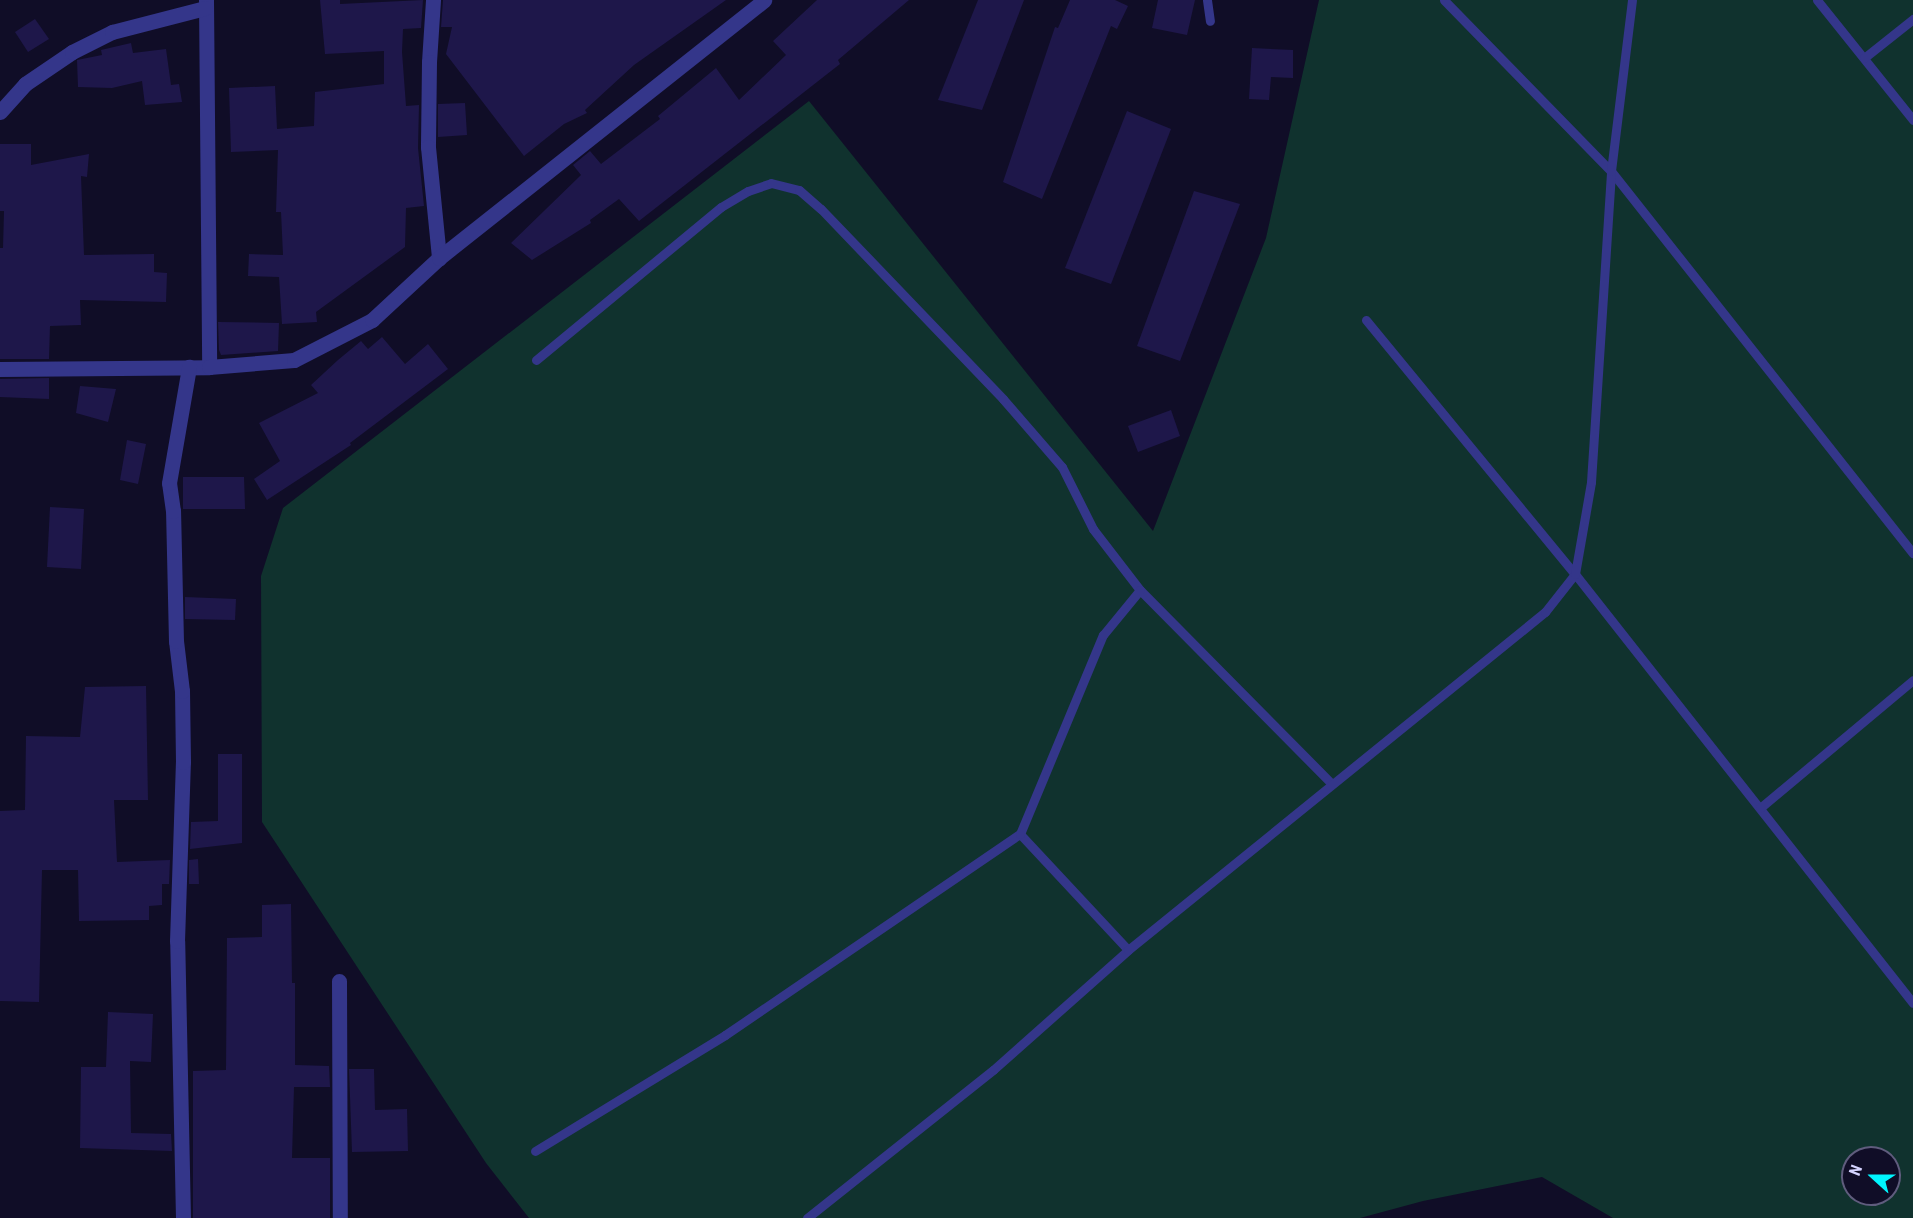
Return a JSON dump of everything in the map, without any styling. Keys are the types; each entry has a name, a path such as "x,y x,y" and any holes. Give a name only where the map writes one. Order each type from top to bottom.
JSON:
{"street":[{"path":"433,0 429,62 428,147 439,258"},
{"path":"0,369 209,367 294,360 372,320 439,258 764,0"},
{"path":"0,112 25,84 72,52 112,32 206,4 209,367"},
{"path":"183,1218 177,941 183,762 182,691 176,641 173,511 170,483 189,367"},
{"path":"339,981 340,1218"}],"lane":[{"path":"1207,0 1210,21"},
{"path":"1444,0 1611,171 1913,553"},
{"path":"807,1218 993,1070 1128,950 1331,783 1545,612 1575,574 1591,482 1611,171 1632,0"},
{"path":"1817,0 1913,120"},
{"path":"1864,58 1913,19"},
{"path":"536,360 721,207 748,191 771,183 799,190 821,209 995,391 1062,467 1093,529 1140,590 1331,783"},
{"path":"1366,320 1575,574 1913,1003"},
{"path":"535,1151 725,1035 1020,834 1103,635 1140,590"},
{"path":"1760,808 1913,680"},
{"path":"1020,834 1128,950"}],"green space":[{"path":"1319,0 1913,0 1913,1218 1613,1218 1542,1177 1423,1201 1360,1218 529,1218 486,1163 262,822 261,576 283,508 809,101 1153,531 1266,238"}],"building":[{"path":"320,0 340,0 340,4 423,0 421,28 403,29 402,52 406,106 419,105 418,148 424,206 406,208 405,247 316,312 317,322 282,324 279,277 248,276 249,254 283,255 281,212 276,212 278,150 231,152 229,88 275,86 277,129 314,126 315,92 384,84 384,51 325,54"},
{"path":"443,0 726,0 634,65 585,110 587,113 564,124 524,156 446,54 452,27 441,27"},
{"path":"817,0 909,0 838,60 840,64 639,221 619,199 590,220 591,223 532,260 511,243 581,175 573,165 590,151 601,164 660,119 658,116 716,68 739,100 786,55 773,41"},
{"path":"978,0 1024,0 982,110 938,100"},
{"path":"1070,0 1115,0 1128,6 1117,29 1111,26 1042,199 1003,182 1055,27 1058,28"},
{"path":"1158,0 1195,0 1187,35 1152,28"},
{"path":"35,19 49,39 28,52 15,32"},
{"path":"131,43 133,53 166,49 171,85 179,84 182,102 145,105 142,81 112,88 78,87 77,60 102,55 101,50"},
{"path":"1252,48 1293,50 1293,78 1271,77 1269,100 1249,99"},
{"path":"465,103 467,135 438,137 438,104"},
{"path":"1127,111 1171,129 1111,284 1065,268"},
{"path":"0,144 31,144 31,165 89,154 87,177 81,176 84,255 154,254 154,272 167,273 166,302 80,300 81,325 50,326 49,359 0,359 0,248 3,248 4,211 0,211"},
{"path":"1194,191 1240,204 1180,361 1137,346"},
{"path":"218,322 279,323 278,351 221,355"},
{"path":"382,337 405,364 428,344 448,369 350,443 351,445 267,500 254,479 280,461 259,423 318,393 311,385 338,360 361,341 368,349"},
{"path":"49,378 49,399 0,397 0,379"},
{"path":"80,386 116,389 108,422 76,413"},
{"path":"1171,410 1180,436 1138,452 1128,426"},
{"path":"127,440 146,444 138,484 120,480"},
{"path":"183,477 244,477 245,509 183,509"},
{"path":"50,507 84,509 81,569 47,567"},
{"path":"185,597 236,599 235,620 185,619"},
{"path":"146,686 148,800 114,800 117,862 170,860 169,884 162,884 162,905 149,906 149,920 79,921 78,870 42,870 39,1002 0,1001 0,811 25,810 26,736 80,737 85,687"},
{"path":"218,754 242,754 242,843 190,849 191,822 218,821"},
{"path":"198,859 199,884 189,884 189,860"},
{"path":"291,904 292,983 295,983 295,1065 329,1066 330,1087 294,1087 292,1158 330,1158 330,1218 193,1218 193,1071 226,1070 227,938 262,937 262,905"},
{"path":"108,1012 153,1014 151,1062 130,1061 131,1133 171,1134 172,1151 80,1148 81,1067 106,1067"},
{"path":"349,1069 374,1069 375,1110 407,1109 408,1151 352,1152"}]}
